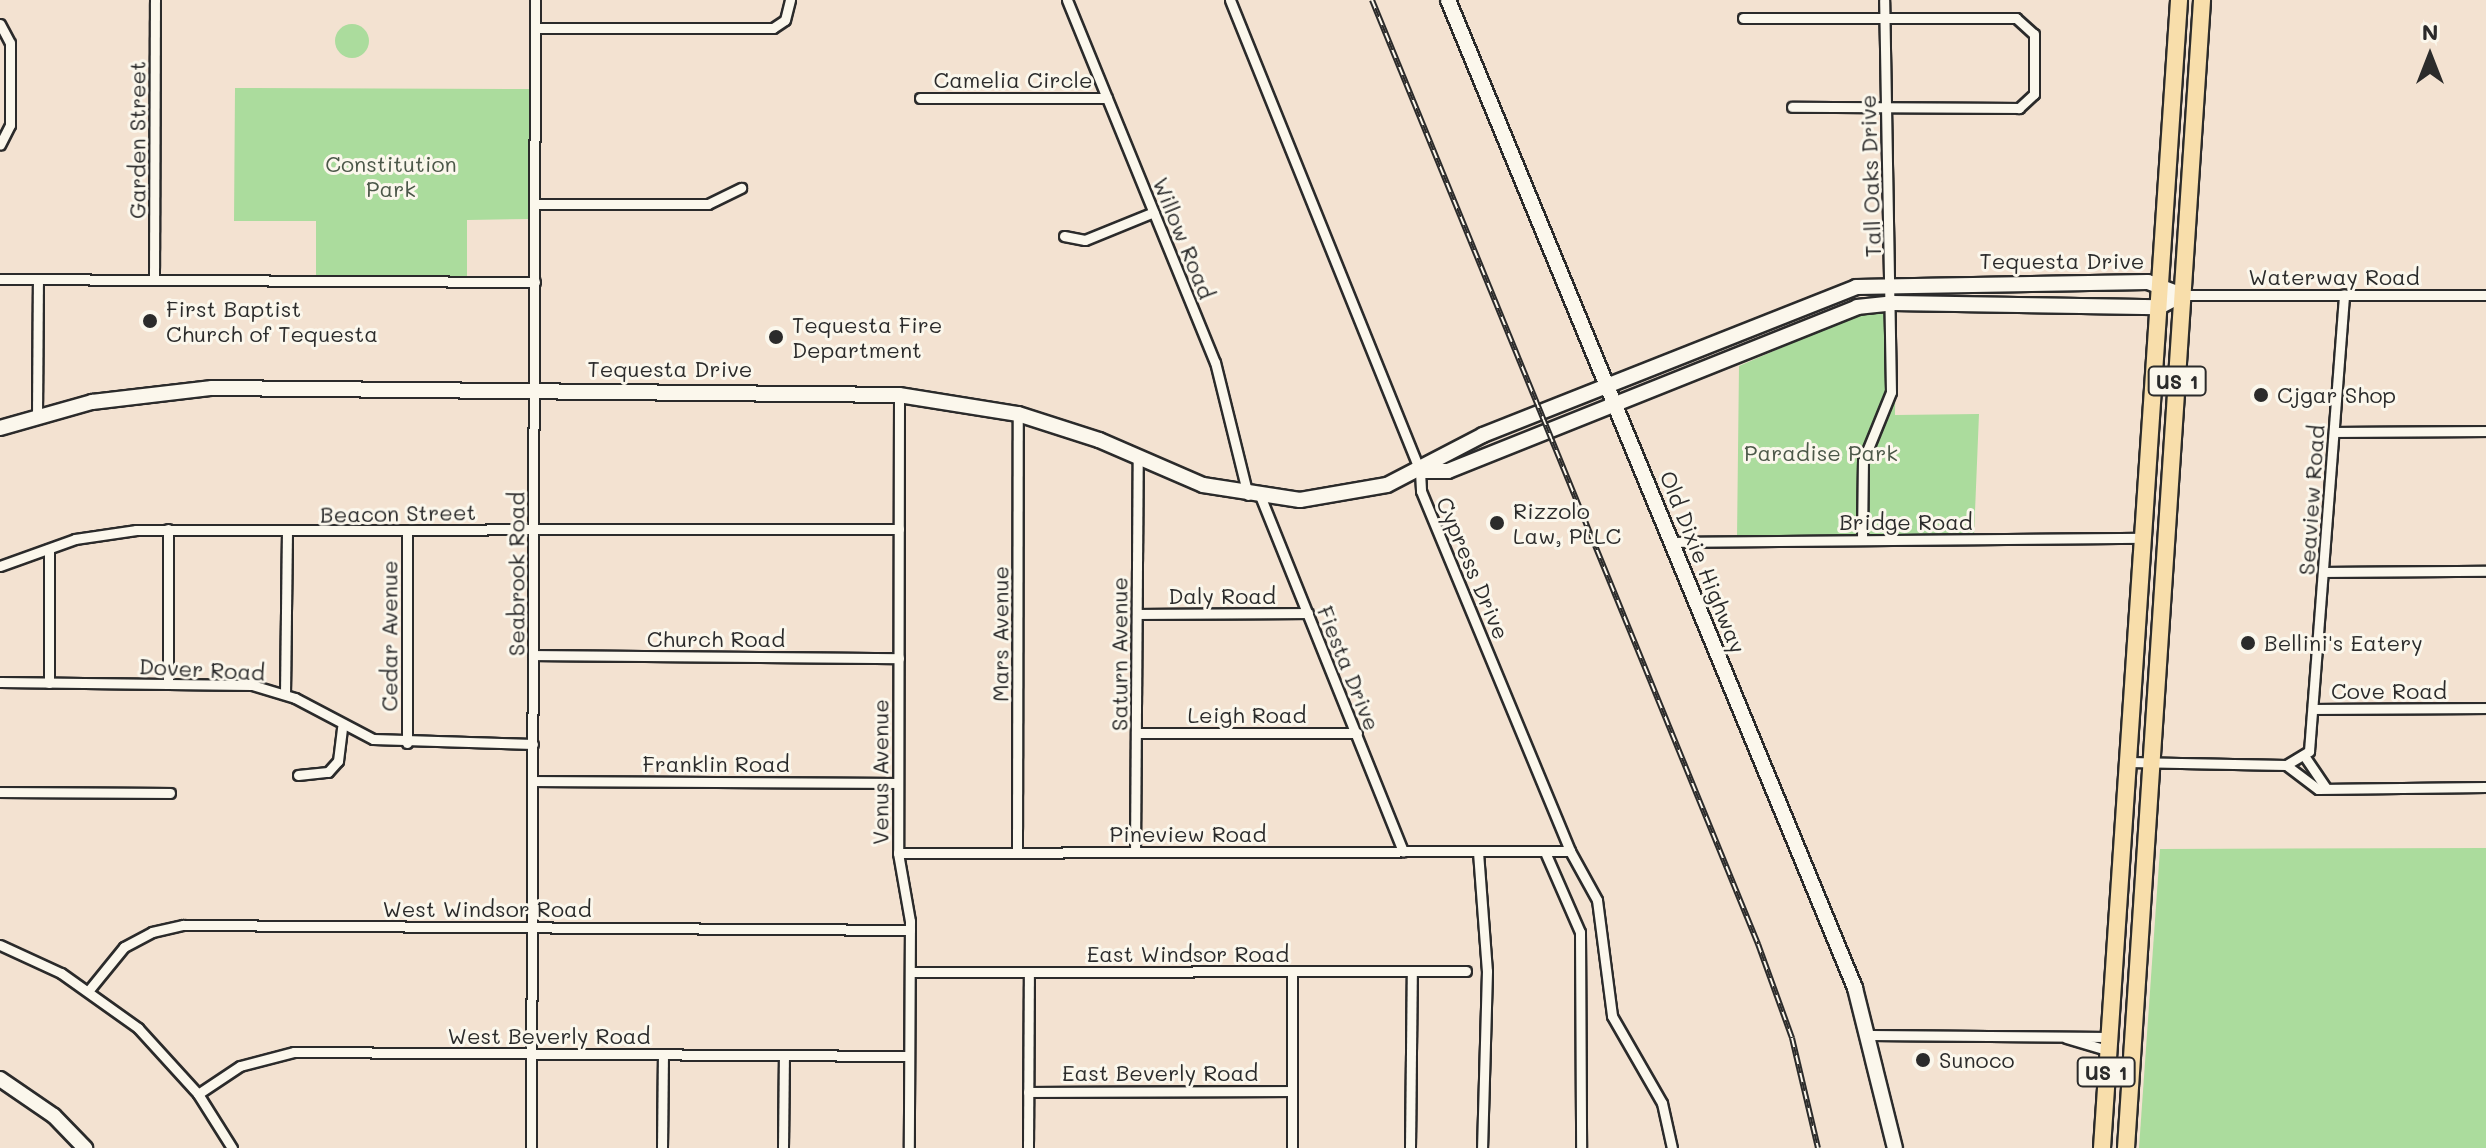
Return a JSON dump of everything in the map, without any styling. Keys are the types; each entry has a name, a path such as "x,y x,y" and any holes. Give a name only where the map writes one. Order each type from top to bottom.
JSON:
{"main road":[{"name":"US 1","path":"2102,1148 2179,0"},
{"name":"US 1","path":"2126,1148 2202,0"},
{"path":"2111,997 2132,1041"},
{"path":"2108,1043 2130,1078"}],"street":[{"name":"Garden Street","path":"154,280 155,0"},
{"name":"Seabrook Road","path":"531,1148 535,0"},
{"path":"535,28 773,28 785,20 790,0"},
{"name":"Willow Road","path":"1067,0 1215,362 1254,497"},
{"name":"Cypress Drive","path":"1230,0 1420,471 1421,491 1605,926 1612,1016 1662,1103 1672,1148"},
{"name":"Old Dixie Highway","path":"1448,0 1610,385 1670,542 1870,1035 1895,1148"},
{"name":"Tall Oaks Drive","path":"1862,540 1863,461 1891,392 1893,303 1884,106 1884,0"},
{"path":"1743,18 2016,18 2034,34 2034,94 2027,106 1792,107"},
{"path":"0,24 10,43 10,125 0,145"},
{"name":"Camelia Circle","path":"920,98 1107,98"},
{"path":"535,204 708,204 741,188"},
{"path":"1064,236 1085,240 1154,212"},
{"path":"0,279 535,282"},
{"path":"37,416 38,279"},
{"name":"Tequesta Drive","path":"1420,471 1442,453 1836,293 1892,283 2160,283 2182,295"},
{"name":"Seaview Road","path":"2313,709 2344,294"},
{"name":"Tequesta Drive","path":"0,428 37,416 181,390 536,390 899,395 1018,414 1138,456 1203,485 1254,497 1330,498 1420,471 1448,471 1837,313 1893,303 2159,307 2182,295"},
{"name":"Waterway Road","path":"2182,295 2486,295"},
{"name":"Venus Avenue","path":"899,395 898,853 910,930 909,1148"},
{"name":"Mars Avenue","path":"1017,853 1018,414"},
{"path":"2334,432 2486,431"},
{"name":"Saturn Avenue","path":"1135,852 1138,456"},
{"name":"Fiesta Drive","path":"1254,497 1308,613 1403,852"},
{"path":"168,529 168,684"},
{"name":"Beacon Street","path":"0,566 106,533 168,529 287,533 899,529"},
{"name":"Cedar Avenue","path":"407,530 407,743"},
{"path":"285,694 287,533"},
{"name":"Bridge Road","path":"1670,542 2143,538"},
{"path":"49,549 49,683"},
{"path":"2323,572 2486,571"},
{"name":"Daly Road","path":"1137,614 1308,613"},
{"name":"Church Road","path":"533,655 899,658"},
{"name":"Dover Road","path":"0,682 237,684 285,694 342,727 407,743 533,744"},
{"name":"Cove Road","path":"2305,757 2313,709 2486,708"},
{"path":"298,775 328,772 338,761 342,727"},
{"name":"Leigh Road","path":"1137,733 1357,733"},
{"path":"2128,762 2286,765 2305,757 2321,786 2328,788"},
{"path":"2286,765 2304,785 2328,788 2486,787"},
{"name":"Franklin Road","path":"533,781 898,783"},
{"path":"0,792 170,793"},
{"name":"Pineview Road","path":"898,853 1545,852 1570,848"},
{"path":"1478,852 1487,971 1482,1148"},
{"path":"1545,852 1580,932 1581,1148"},
{"name":"West Windsor Road","path":"89,990 124,947 167,927 910,930"},
{"path":"0,945 89,990 138,1028 198,1094 232,1148"},
{"path":"1292,971 1292,1148"},
{"path":"1410,1148 1412,971"},
{"name":"East Windsor Road","path":"910,972 1466,971"},
{"path":"1028,1148 1029,972"},
{"path":"1870,1035 2063,1037 2108,1043"},
{"name":"West Beverly Road","path":"198,1094 240,1066 285,1053 909,1056"},
{"path":"662,1148 663,1054"},
{"path":"783,1148 784,1055"},
{"path":"0,1079 54,1116 85,1148"},
{"name":"East Beverly Road","path":"1028,1092 1292,1091"}],"green space":[{"path":"352,24 364,29 369,41 364,53 352,58 340,53 335,41 340,29"},
{"name":"Constitution Park","path":"235,88 532,89 531,219 467,220 467,280 316,279 316,221 234,221"},
{"name":"Paradise Park","path":"1896,310 1895,415 1979,414 1974,536 1737,538 1739,366 1855,316"},
{"path":"2486,848 2486,1148 2139,1148 2160,849"}],"railway":[{"path":"1372,0 1758,944 1792,1038 1818,1148"}],"place":[{"name":"First Baptist Church of Tequesta","path":"150,321"},
{"name":"Tequesta Fire Department","path":"776,337"},
{"name":"Cjgar Shop","path":"2261,395"},
{"name":"Rizzolo Law, PLLC","path":"1497,523"},
{"name":"Bellini's Eatery","path":"2248,643"},
{"name":"Sunoco","path":"1923,1060"}]}
